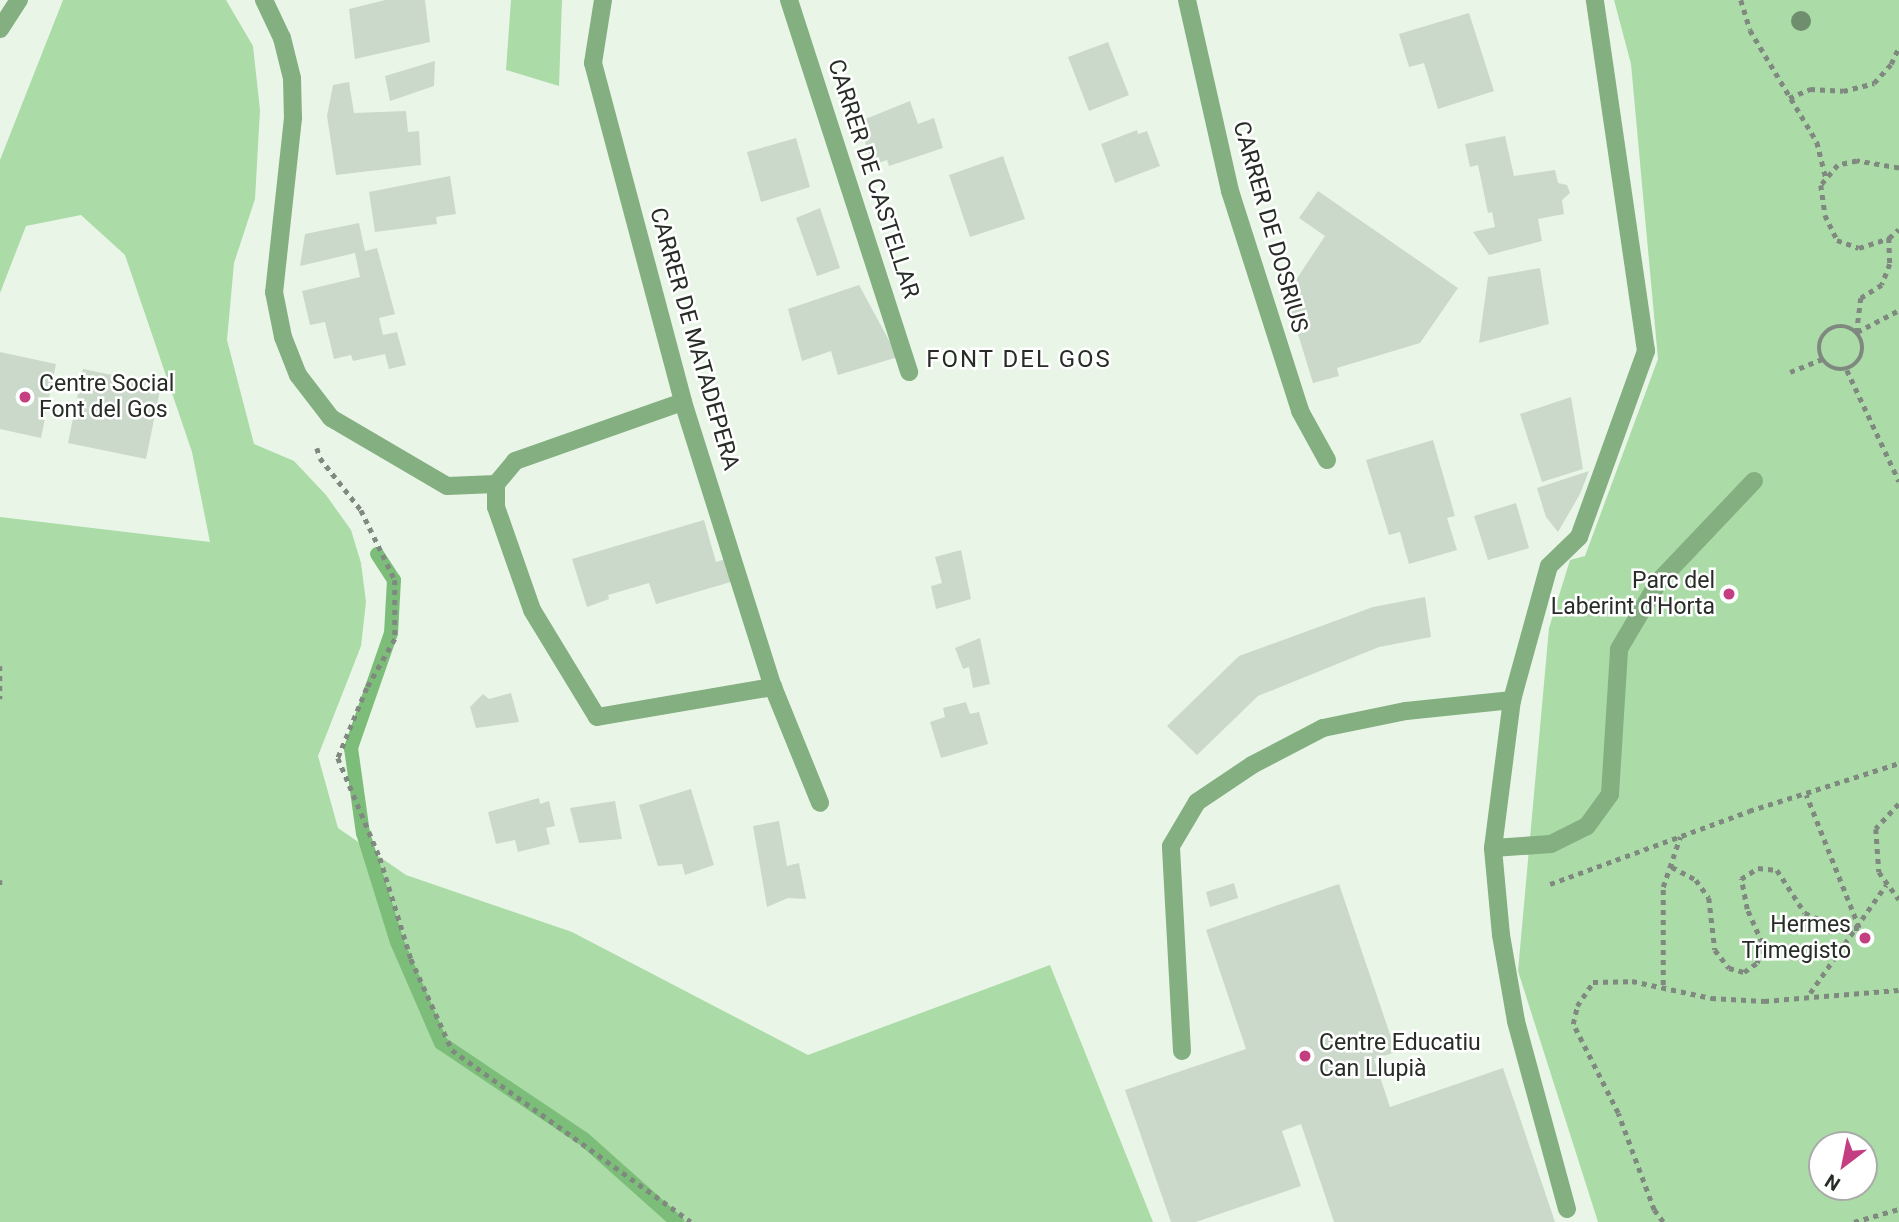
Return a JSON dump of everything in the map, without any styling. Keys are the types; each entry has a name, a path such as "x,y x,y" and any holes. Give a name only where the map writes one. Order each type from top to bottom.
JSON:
{"street":[{"path":"0,29 19,0"},
{"path":"264,0 282,38 292,78 293,118 274,281 277,315 294,365 319,405 346,428 447,486 496,484"},
{"name":"CARRER DE MATADEPERA","path":"603,0 593,63 683,402 774,687 820,803"},
{"name":"CARRER DE CASTELLAR","path":"789,0 909,372"},
{"name":"CARRER DE DOSRIUS","path":"1187,0 1230,191 1300,411 1327,460"},
{"path":"1567,1209 1516,1021 1501,935 1493,848 1511,700 1549,566 1579,537 1646,351 1595,0"},
{"path":"683,402 515,461 496,484 496,507 532,610 597,718 774,687"},
{"path":"1493,848 1551,844 1587,826 1609,794 1619,649 1659,581 1754,481"},
{"path":"1182,1051 1171,846 1197,802 1252,765 1324,728 1406,711 1511,700"}],"path":[{"path":"1741,0 1750,30 1817,142 1826,179"},
{"path":"1789,98 1810,89 1843,91 1874,83 1891,64 1899,47"},
{"path":"1899,168 1857,161 1838,165 1821,185 1825,215 1836,240 1859,248 1889,239 1899,229"},
{"path":"1847,370 1863,354 1857,332 1861,298 1882,285 1890,264 1889,239"},
{"path":"1857,332 1899,310"},
{"path":"1847,370 1829,367 1822,359 1819,342 1829,330 1843,326 1857,332"},
{"path":"1790,372 1822,359"},
{"path":"1847,370 1899,481"},
{"path":"320,458 361,510 395,580 396,639 367,688 338,758 380,858 411,959 452,1050 691,1222"},
{"path":"0,666 0,699"},
{"path":"1550,884 1680,836 1899,764"},
{"path":"1806,795 1859,928"},
{"path":"1899,804 1876,829 1879,872 1899,900"},
{"path":"1663,985 1663,887 1672,867 1680,836"},
{"path":"1672,867 1696,880 1709,898 1715,950 1730,968 1744,972 1757,963 1762,943 1747,909 1741,878 1758,868 1777,870 1805,912 1835,926 1859,928"},
{"path":"0,880 0,887"},
{"path":"1810,994 1859,928 1886,885"},
{"path":"1663,1222 1654,1210 1618,1113 1573,1024 1577,1006 1593,982 1632,981 1663,985 1711,998 1764,1001 1810,994 1899,990"},
{"path":"1855,1222 1899,1209"}],"green space":[{"path":"63,0 226,0 253,46 260,110 255,199 234,263 227,340 254,444 294,461 326,495 351,530 361,563 366,602 361,646 318,756 338,828 406,875 572,932 808,1055 1050,965 1153,1222 0,1222 0,517 210,542 192,452 125,255 81,215 26,226 0,293 0,160"},
{"path":"511,0 562,0 559,86 506,70"},
{"name":"Parc del Laberint d'Horta","path":"1614,0 1899,0 1899,1222 1598,1222 1518,971 1549,628 1570,560 1585,556 1658,359 1631,64"}],"building":[{"path":"385,0 425,0 430,42 355,59 349,9"},
{"path":"1469,13 1494,91 1438,109 1424,63 1409,67 1399,34"},
{"path":"1108,42 1129,95 1089,111 1068,57"},
{"path":"435,61 434,86 390,101 385,76"},
{"path":"349,82 354,113 406,111 408,132 419,131 421,165 336,175 327,116 333,85"},
{"path":"910,101 918,124 934,118 943,148 889,166 887,160 873,165 858,122"},
{"path":"1137,130 1138,134 1147,131 1160,166 1115,183 1101,144"},
{"path":"1505,136 1514,176 1555,170 1558,183 1567,185 1570,193 1562,200 1564,214 1538,219 1542,241 1489,255 1473,232 1495,227 1492,212 1488,213 1478,165 1470,167 1465,144"},
{"path":"796,138 810,187 761,202 747,152"},
{"path":"1003,156 1025,219 970,237 949,175"},
{"path":"450,176 456,214 436,217 437,224 375,232 369,192"},
{"path":"1318,191 1458,288 1420,343 1337,368 1339,376 1313,383 1286,295 1325,236 1299,218"},
{"path":"820,208 840,268 817,276 796,218"},
{"path":"359,223 365,251 377,248 395,314 379,318 383,335 397,332 406,365 389,369 385,354 353,361 351,355 334,359 325,322 310,325 302,291 360,277 355,253 300,266 305,234"},
{"path":"1540,268 1549,324 1479,343 1488,277"},
{"path":"859,285 898,357 838,375 831,351 802,361 788,309"},
{"name":"Centre Social Font del Gos","path":"0,352 56,364 41,438 0,429"},
{"path":"83,369 161,385 146,459 68,443"},
{"path":"1571,397 1583,469 1542,482 1520,414"},
{"path":"1433,440 1455,516 1447,518 1457,550 1409,564 1400,532 1389,535 1366,460"},
{"path":"1589,471 1580,494 1558,532 1546,517 1537,488"},
{"path":"1516,503 1529,548 1488,560 1474,516"},
{"path":"704,520 716,562 728,558 734,581 656,604 649,583 608,595 609,599 587,607 572,559"},
{"path":"961,550 971,599 936,609 931,586 942,583 935,557"},
{"path":"1425,597 1431,637 1379,647 1258,696 1197,755 1167,726 1239,656 1373,607"},
{"path":"980,638 990,684 973,688 969,667 963,669 955,648"},
{"path":"511,693 519,722 476,728 470,707 483,694 489,699"},
{"path":"966,702 970,714 979,712 988,744 941,758 930,722 945,717 943,708"},
{"path":"691,789 714,865 685,875 682,864 658,866 639,805"},
{"path":"539,798 540,804 549,801 555,826 546,828 550,844 518,852 515,840 496,844 488,812"},
{"path":"615,801 622,839 579,843 570,808"},
{"path":"779,821 787,866 799,863 806,899 788,898 767,907 753,826"},
{"path":"1234,883 1238,898 1210,907 1206,892"},
{"name":"Centre Educatiu Can Llupià","path":"1339,884 1396,1052 1374,1059 1390,1107 1503,1068 1555,1222 1334,1222 1301,1124 1282,1131 1301,1186 1196,1222 1171,1222 1125,1090 1246,1049 1206,930"}],"waterway":[{"path":"377,554 394,580 391,633 351,748 363,833 397,942 441,1043 584,1139 677,1222"}],"place":[{"name":"Centre Social Font del Gos","path":"25,397"},
{"name":"Parc del Laberint d'Horta","path":"1729,594"},
{"name":"Hermes Trimegisto","path":"1865,938"},
{"name":"Centre Educatiu Can Llupià","path":"1305,1056"}],"district":[{"name":"FONT DEL GOS","path":"1019,360"}]}
